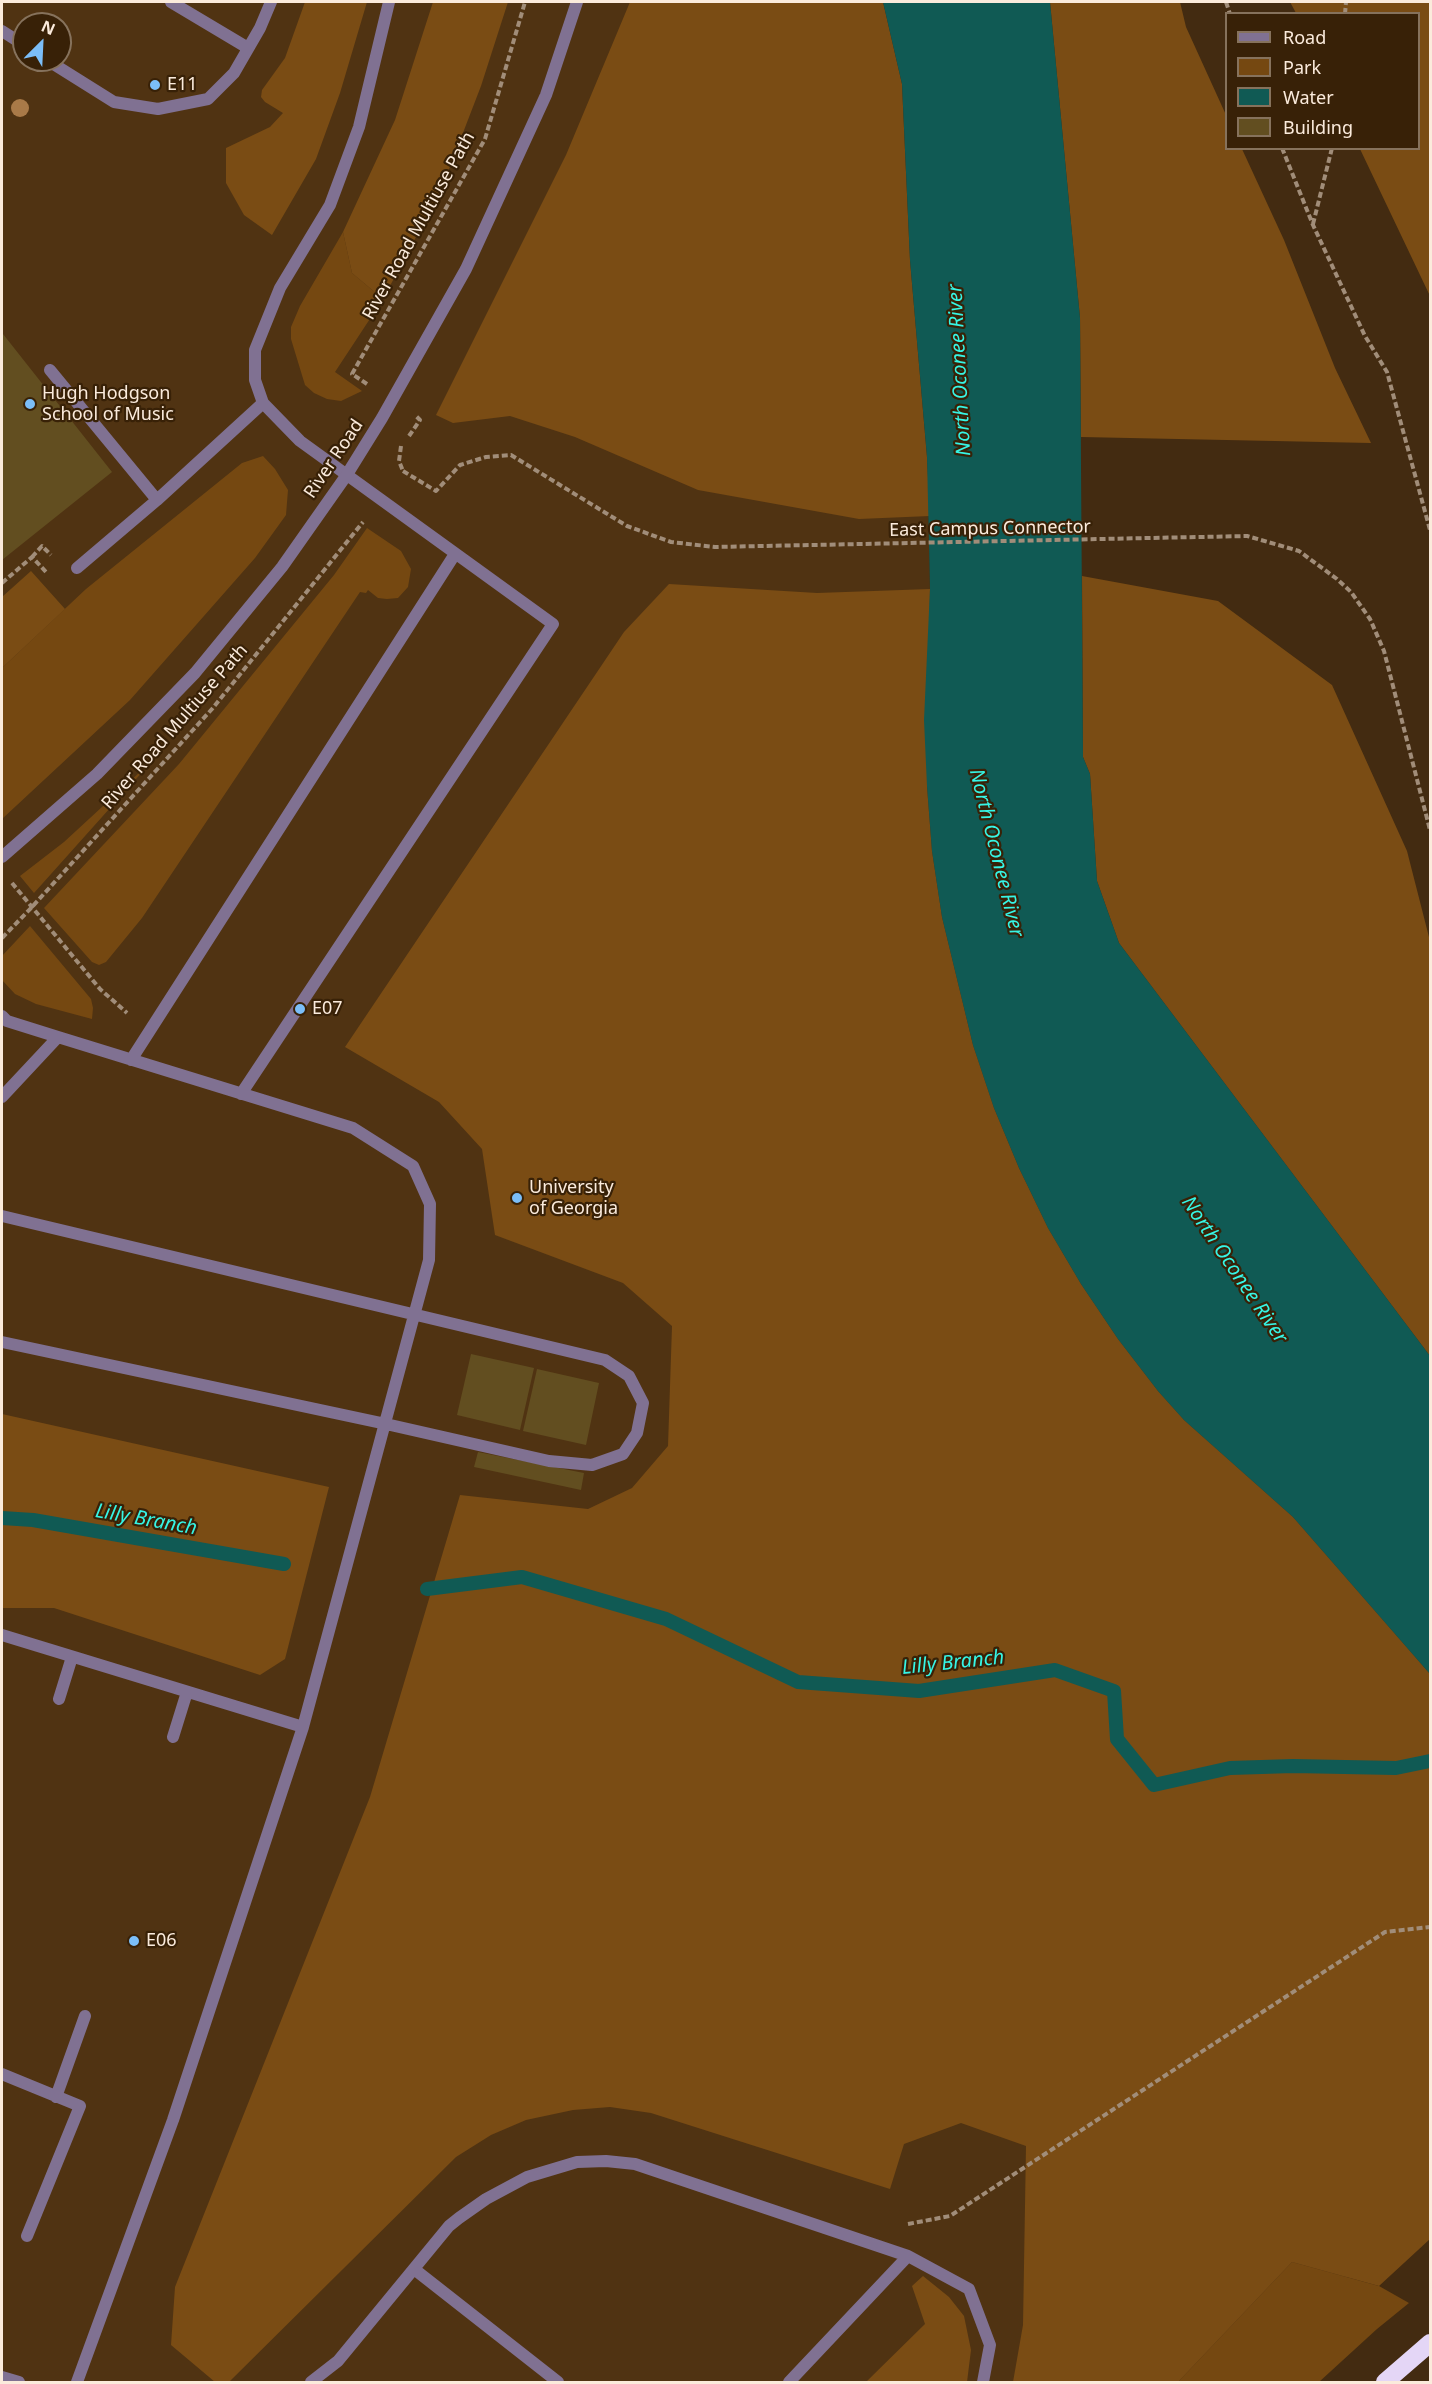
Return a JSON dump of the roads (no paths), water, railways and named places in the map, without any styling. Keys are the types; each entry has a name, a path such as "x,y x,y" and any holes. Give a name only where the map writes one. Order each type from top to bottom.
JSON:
{"highway":[{"path":"1384,2382 1431,2343"}],"street":[{"path":"171,2 248,48"},
{"path":"66,72 114,102 158,109 208,99 234,74 260,28 271,2"},
{"path":"241,1094 553,624 300,441 263,403 255,380 255,350 280,288 330,205 359,127 389,2"},
{"name":"River Road","path":"2,857 97,774 195,673 282,567 346,476 382,418 466,269 546,95 577,2"},
{"path":"50,370 157,500"},
{"path":"77,568 157,500 263,403"},
{"path":"131,1060 455,554"},
{"path":"2,1016 7,1021 353,1128 413,1166 430,1204 429,1260 416,1314 303,1727 173,2120 76,2382"},
{"path":"2,1097 58,1037"},
{"path":"2,1216 605,1360 629,1376 643,1403 637,1433 623,1454 592,1465 549,1461 2,1342"},
{"path":"2,1635 303,1727"},
{"path":"59,1699 72,1657"},
{"path":"173,1737 187,1692"},
{"path":"56,2097 85,2016"},
{"path":"2,2074 80,2106 27,2236"},
{"path":"311,2382 338,2361 449,2226 478,2204 505,2188 551,2168 577,2162 606,2161 635,2164 908,2256 969,2289 990,2345 983,2382"},
{"path":"789,2382 908,2256"},
{"path":"414,2269 558,2382"},
{"path":"2,2377 19,2382"}],"water":[{"name":"North Oconee River","path":"883,2 1050,2 1080,318 1083,757 1090,774 1097,881 1119,943 1430,1356 1430,1674 1293,1517 1184,1420 1158,1391 1118,1339 1081,1284 1048,1228 1019,1168 994,1108 973,1045 942,917 932,851 924,720 930,589 927,457 910,260 902,84"}],"waterway":[{"name":"Lilly Branch","path":"2,1518 33,1520 284,1564"},
{"name":"Lilly Branch","path":"427,1589 522,1577 666,1619 798,1682 919,1691 1055,1670 1114,1691 1117,1739 1154,1785 1230,1768 1293,1766 1396,1768 1430,1761"}],"place":[{"name":"E11","path":"155,85"},
{"name":"Hugh Hodgson School of Music","path":"30,404"},
{"name":"E07","path":"300,1009"},
{"name":"University of Georgia","path":"517,1198"},
{"name":"E06","path":"134,1941"}]}
